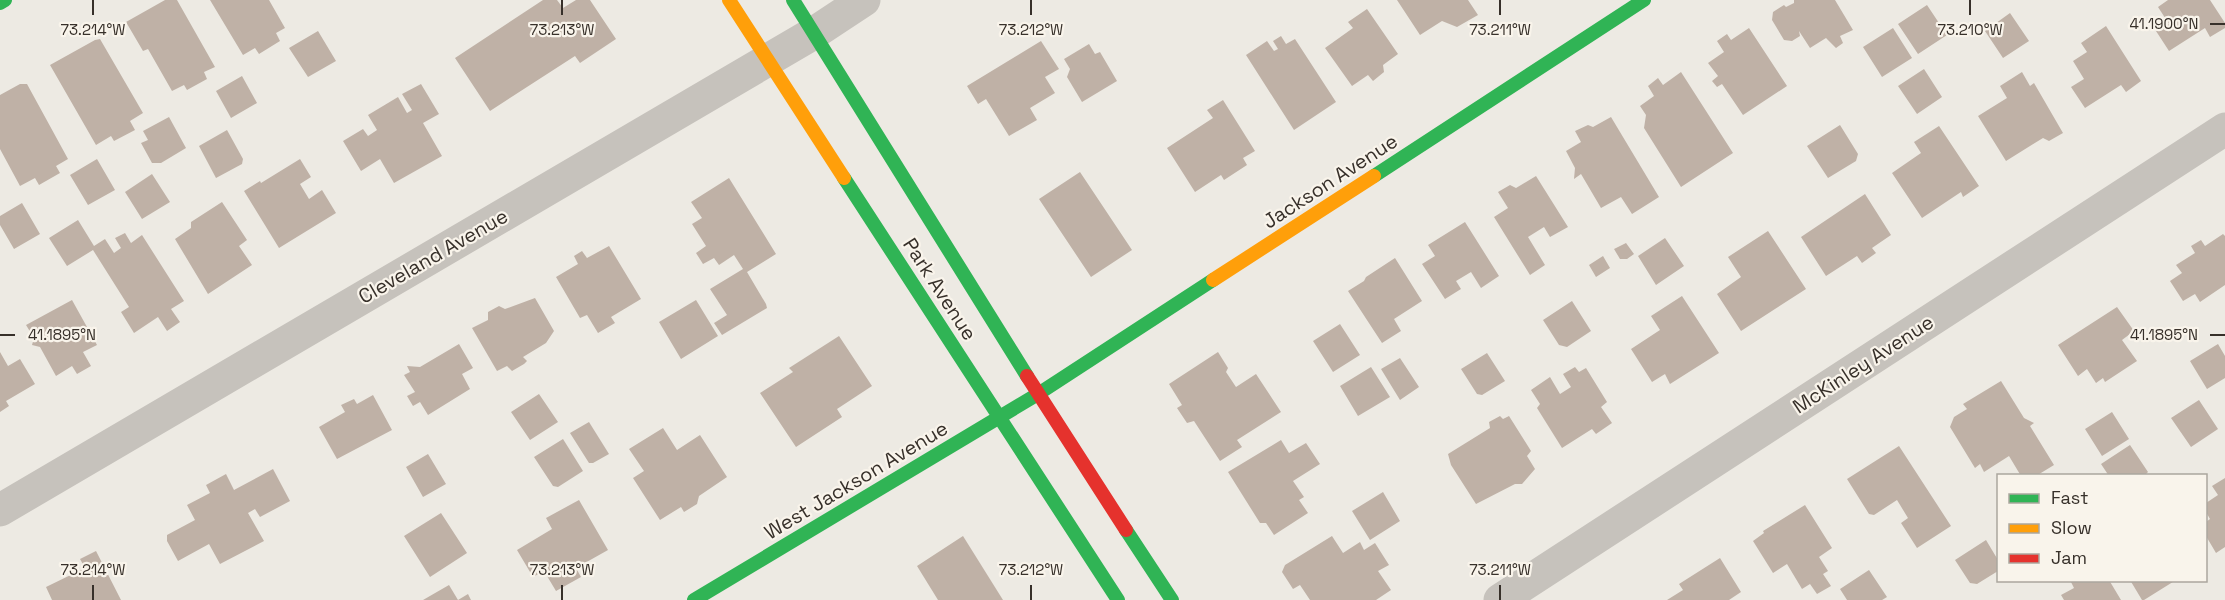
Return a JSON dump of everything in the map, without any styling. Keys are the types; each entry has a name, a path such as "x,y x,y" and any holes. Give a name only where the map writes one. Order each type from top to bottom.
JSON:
{"main road":[{"path":"0,3 5,0"},
{"name":"Park Avenue","path":"729,0 1118,600"},
{"name":"Park Avenue","path":"793,0 1038,394 1172,600"},
{"name":"Jackson Avenue","path":"1038,394 1644,0"},
{"name":"West Jackson Avenue","path":"694,600 1038,394"}],"street":[{"name":"Cleveland Avenue","path":"0,510 767,61 864,0"},
{"name":"McKinley Avenue","path":"1500,600 2225,129"}],"building":[{"path":"165,0 177,0 215,67 204,72 207,79 187,90 184,85 172,91 148,49 143,51 126,22"},
{"path":"210,0 269,0 285,28 276,33 280,41 259,54 255,48 243,55"},
{"path":"543,0 557,0 563,8 576,0 590,0 616,39 580,63 575,56 490,111 455,58"},
{"path":"1397,0 1468,0 1478,15 1457,27 1442,21 1420,35"},
{"path":"1794,0 1835,0 1853,30 1840,36 1843,43 1836,48 1826,38 1810,48 1799,31 1800,36 1792,41 1784,40 1772,20 1773,12 1784,5 1786,7 1794,3"},
{"path":"2168,0 2210,0 2225,23 2225,28 2210,37 2205,28 2169,51 2156,31 2169,24 2158,7"},
{"path":"1927,5 1947,35 1918,54 1898,24"},
{"path":"1367,9 1398,54 1383,65 1384,72 1373,81 1368,75 1352,86 1325,48 1353,28 1348,22"},
{"path":"2010,13 2029,41 2003,58 1985,31"},
{"path":"2106,26 2141,81 2126,92 2121,85 2085,108 2071,87 2084,79 2073,61 2087,52 2081,43"},
{"path":"1749,28 1787,86 1743,115 1722,84 1717,87 1712,81 1718,76 1708,63 1724,52 1717,41 1727,34 1731,40"},
{"path":"1893,28 1912,58 1882,77 1863,47"},
{"path":"318,31 336,61 308,77 289,48"},
{"path":"1281,36 1286,44 1295,39 1336,102 1294,130 1246,55 1267,41 1274,51 1278,49 1273,41"},
{"path":"100,39 143,113 130,121 135,130 114,141 111,136 96,145 50,65"},
{"path":"1041,41 1059,69 1045,77 1055,93 1030,108 1037,120 1009,136 986,99 978,104 967,86"},
{"path":"1089,44 1095,54 1100,52 1117,81 1082,102 1067,77 1070,69 1064,59"},
{"path":"1924,69 1942,97 1917,114 1898,86"},
{"path":"1681,72 1733,153 1681,187 1644,128 1646,115 1640,106 1654,96 1648,86 1658,78 1663,85"},
{"path":"2022,72 2030,86 2034,83 2063,133 2049,141 2043,138 2006,161 1978,116 2007,98 2000,86"},
{"path":"242,76 257,103 231,118 216,91"},
{"path":"20,84 27,84 68,159 56,166 60,173 39,185 35,178 20,186 0,149 0,95"},
{"path":"421,84 439,114 423,123 442,156 394,183 380,159 361,171 343,141 363,129 368,136 377,130 368,115 398,97 407,113 412,110 402,94"},
{"path":"1223,100 1255,151 1243,158 1247,165 1224,180 1221,175 1195,192 1167,148 1213,118 1207,110"},
{"path":"169,117 186,148 161,163 152,163 141,143 148,140 143,131"},
{"path":"1611,117 1659,197 1632,214 1621,197 1601,208 1581,174 1574,179 1575,168 1566,151 1581,142 1575,131 1588,125 1593,127"},
{"path":"1840,125 1858,154 1856,161 1828,178 1807,146"},
{"path":"1939,126 1979,186 1963,197 1961,192 1922,218 1892,173 1921,153 1914,142"},
{"path":"227,130 243,159 242,164 216,178 199,146"},
{"path":"97,159 115,190 88,205 70,175"},
{"path":"300,159 311,177 300,184 309,199 322,190 336,213 279,248 244,191"},
{"path":"1080,172 1132,250 1091,277 1039,199"},
{"path":"152,174 170,202 142,219 125,192"},
{"path":"1536,176 1568,227 1550,237 1544,227 1528,237 1545,265 1530,275 1494,217 1508,208 1498,192 1510,185 1516,188"},
{"path":"729,178 776,254 747,272 767,308 722,335 714,323 727,315 710,289 743,269 734,255 719,265 714,258 703,264 696,253 706,246 692,224 702,218 691,202"},
{"path":"1865,194 1891,235 1872,248 1876,253 1862,263 1857,256 1826,276 1801,237"},
{"path":"222,202 247,240 239,246 252,265 208,294 175,239 191,228 191,222"},
{"path":"22,203 40,234 14,249 0,225 0,216"},
{"path":"78,220 94,246 105,239 114,253 121,248 115,238 125,233 131,243 142,235 184,301 171,309 180,322 167,331 158,317 134,333 121,312 129,307 93,250 67,266 49,238"},
{"path":"1465,222 1499,276 1481,288 1471,272 1456,281 1461,289 1445,299 1422,264 1435,256 1428,245"},
{"path":"1768,231 1806,289 1741,331 1717,294 1741,277 1728,257"},
{"path":"2223,234 2225,236 2225,285 2200,302 2195,294 2183,301 2170,281 2182,273 2176,265 2195,253 2191,246 2201,240 2205,246"},
{"path":"1665,238 1684,266 1656,285 1638,256"},
{"path":"1626,243 1634,254 1627,259 1620,259 1614,249"},
{"path":"609,246 641,299 611,317 615,323 598,333 587,315 580,318 556,277 578,264 574,256 582,251 587,258"},
{"path":"1603,256 1610,268 1596,277 1589,265"},
{"path":"1395,258 1422,301 1394,319 1401,331 1382,343 1348,291"},
{"path":"1682,296 1719,353 1670,384 1665,374 1652,382 1631,349 1660,330 1651,316"},
{"path":"535,298 554,331 546,343 523,357 527,361 524,364 512,371 507,366 497,371 472,328 488,320 488,312 499,306 505,309"},
{"path":"72,300 97,345 83,352 91,366 77,374 72,366 56,376 40,347 32,345 34,338 26,325"},
{"path":"696,300 718,336 681,359 659,322"},
{"path":"1572,301 1591,331 1567,347 1559,345 1543,320"},
{"path":"2117,307 2134,331 2122,340 2137,361 2105,382 2103,378 2096,383 2087,369 2078,376 2058,345"},
{"path":"1340,324 1360,355 1333,372 1313,341"},
{"path":"839,336 872,386 837,409 842,417 796,447 760,393 793,372 789,368"},
{"path":"459,344 473,368 462,374 470,389 428,415 420,402 413,406 407,396 415,392 404,375 410,372 407,366 420,367"},
{"path":"2218,344 2225,356 2225,378 2207,389 2190,361"},
{"path":"0,352 8,366 20,359 35,384 6,401 9,406 0,412"},
{"path":"1218,352 1228,368 1226,372 1236,387 1256,374 1281,412 1237,440 1242,447 1220,461 1194,421 1187,423 1177,408 1182,405 1169,384"},
{"path":"1487,353 1505,381 1482,395 1477,394 1461,369"},
{"path":"1400,358 1419,387 1400,400 1381,369"},
{"path":"1371,367 1390,397 1358,416 1340,386"},
{"path":"1575,367 1579,372 1586,368 1607,402 1601,407 1612,423 1596,434 1592,429 1562,448 1537,408 1540,404 1531,390 1550,377 1560,394 1571,387 1563,374"},
{"path":"2001,381 2024,418 2034,423 2030,426 2054,465 2039,474 2020,474 2009,456 1984,472 1980,464 1975,468 1950,427 1954,417 1967,409 1963,404"},
{"path":"539,394 558,422 530,440 511,412"},
{"path":"373,395 392,430 337,459 319,427 345,412 341,405 354,399 357,404"},
{"path":"2199,400 2218,429 2191,447 2171,418"},
{"path":"2112,412 2129,439 2102,456 2085,429"},
{"path":"1500,416 1503,419 1509,416 1531,451 1527,456 1535,469 1522,484 1515,484 1476,504 1451,465 1448,454 1490,428 1489,422"},
{"path":"589,422 609,454 593,463 589,463 570,433"},
{"path":"663,428 677,450 700,435 727,477 699,496 697,504 684,512 681,507 660,520 633,478 644,471 629,449"},
{"path":"563,439 583,471 558,487 553,486 534,457"},
{"path":"1281,440 1289,453 1306,443 1320,464 1293,481 1304,497 1299,500 1308,513 1274,535 1266,523 1260,523 1228,472"},
{"path":"2130,445 2148,472 2146,474 2108,474 2101,464"},
{"path":"1899,446 1951,526 1917,548 1901,523 1908,518 1897,500 1874,515 1869,514 1847,479"},
{"path":"428,454 446,484 423,497 406,467"},
{"path":"273,469 290,501 260,517 255,509 248,513 264,541 220,564 209,544 178,561 167,541 167,535 195,520 187,505 210,493 206,485 226,474 234,490"},
{"path":"2225,478 2225,547 2216,553 2207,538 2207,521 2210,519 2207,514 2207,502 2218,495 2212,486"},
{"path":"1383,492 1400,521 1370,540 1352,511"},
{"path":"579,500 608,550 576,568 581,577 556,591 544,571 533,577 517,550 552,529 546,518"},
{"path":"1805,505 1832,548 1819,557 1828,571 1823,574 1831,586 1817,594 1810,584 1802,589 1787,564 1773,573 1753,541 1764,533 1763,531"},
{"path":"441,513 467,553 430,577 404,536"},
{"path":"963,536 1003,600 938,600 917,566"},
{"path":"1332,536 1343,553 1360,542 1364,550 1375,543 1389,565 1378,571 1391,590 1376,600 1310,600 1300,585 1293,589 1282,572 1285,565"},
{"path":"1986,540 1997,558 1997,572 1977,584 1970,583 1955,560"},
{"path":"96,551 121,600 52,600 46,587 85,568 80,559"},
{"path":"1720,558 1741,592 1729,600 1667,600 1683,590 1679,584"},
{"path":"1869,570 1887,597 1882,600 1847,600 1840,589"},
{"path":"2071,582 2110,582 2121,600 2064,600 2061,595 2074,588"},
{"path":"2131,582 2173,582 2144,600"},
{"path":"449,585 458,600 423,600"},
{"path":"468,594 471,600 458,600"}],"traffic: fast":[{"path":"0,3 5,0"},
{"path":"793,0 1027,376"},
{"path":"1374,176 1644,0"},
{"path":"844,178 1118,600"},
{"path":"694,600 1038,394 1213,280"},
{"path":"1126,530 1172,600"}],"traffic: slow":[{"path":"729,0 844,178"},
{"path":"1213,280 1374,176"}],"traffic: jam":[{"path":"1027,376 1126,530"}]}
